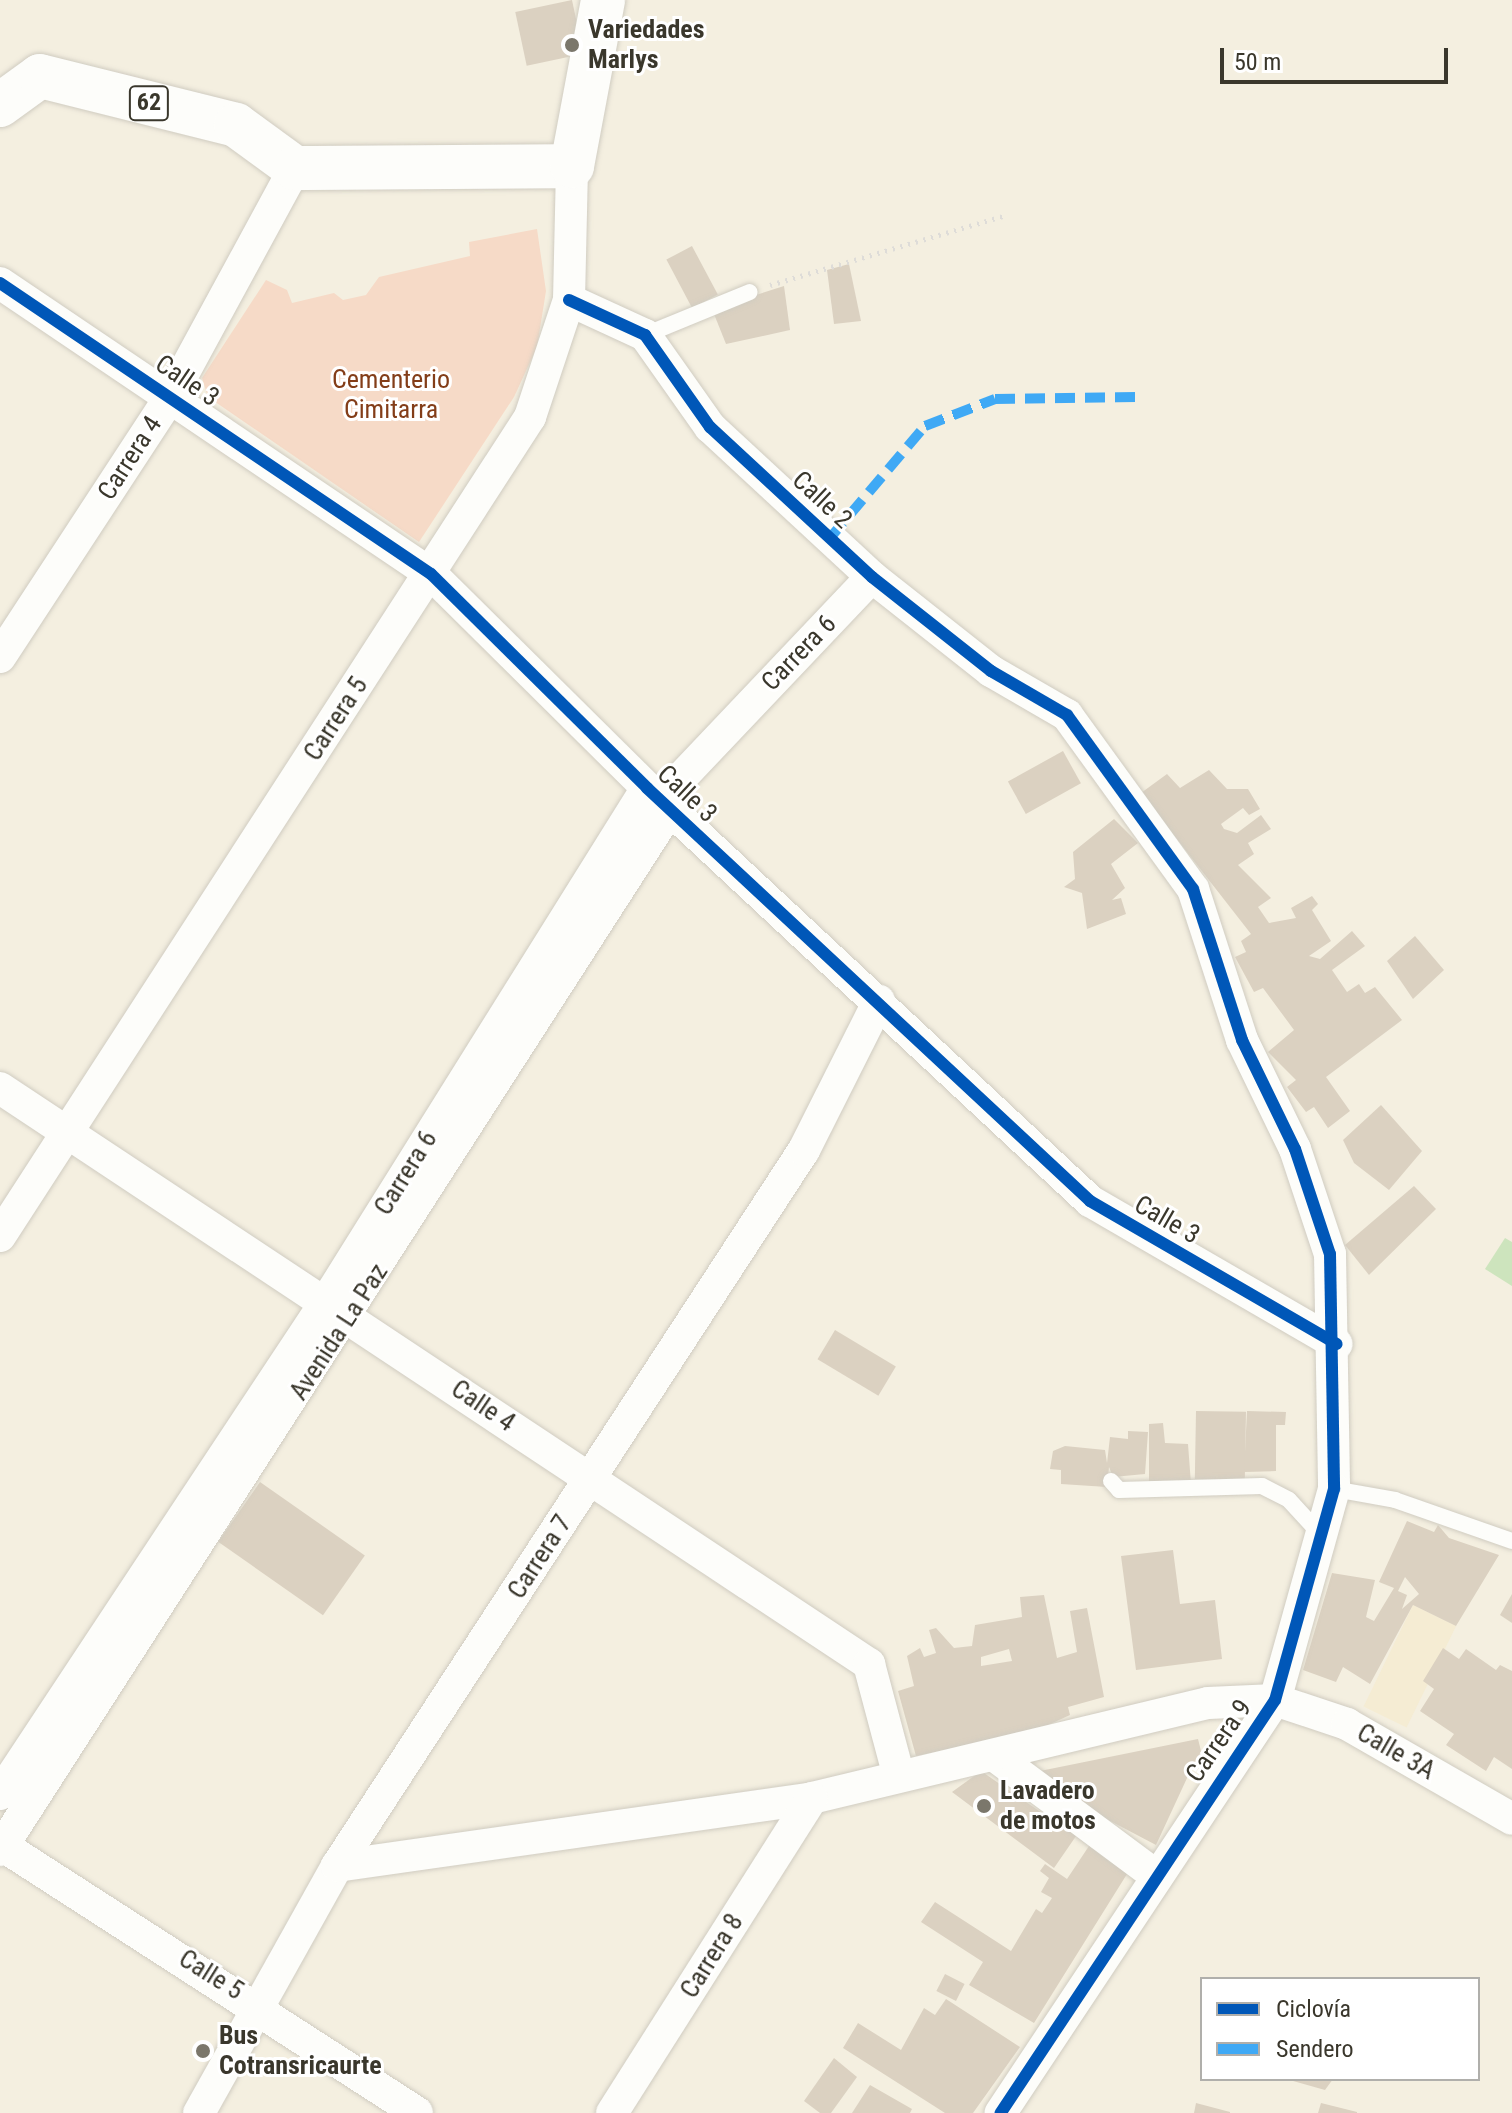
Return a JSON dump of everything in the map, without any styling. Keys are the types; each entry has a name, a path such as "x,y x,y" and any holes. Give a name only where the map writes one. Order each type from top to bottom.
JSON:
{"main road":[{"path":"295,168 572,166 603,0"},
{"name":"62","path":"0,105 40,76 236,125 295,168"}],"street":[{"name":"Carrera 5","path":"0,1236 530,417 569,300 572,166"},
{"name":"Carrera 4","path":"0,657 171,396 295,168"},
{"name":"Calle 3","path":"0,283 431,574 659,798 1090,1201 1337,1344"},
{"path":"569,300 645,335"},
{"name":"Calle 2","path":"645,335 710,427 872,577 991,671 1067,715"},
{"name":"Carrera 6","path":"0,1794 337,1310 659,798 872,577"},
{"name":"Carrera 9","path":"1001,2113 1154,1874 1275,1700 1334,1489 1337,1344 1330,1254 1295,1149 1242,1040 1193,889 1067,715"},
{"name":"Carrera 7","path":"199,2113 337,1866 804,1150 879,1001"},
{"name":"Calle 4","path":"0,1088 65,1134 337,1310 869,1664 898,1773"},
{"name":"Avenida La Paz","path":"1,1846 337,1310"},
{"path":"337,1866 812,1798 898,1773 995,1756 1208,1703 1275,1700"},
{"name":"Calle 3A","path":"1275,1700 1347,1724 1512,1819"},
{"path":"995,1756 1154,1874"},
{"name":"Carrera 8","path":"612,2113 812,1798"},
{"name":"Calle 5","path":"1,1846 258,2005 417,2113"}],"lane":[{"path":"645,335 750,292"},
{"path":"1111,1481 1119,1490 1262,1486 1289,1500 1320,1534"},
{"path":"1334,1489 1395,1500 1512,1541"}],"path":[{"path":"750,292 821,264 1007,215"}],"shaded area":[{"path":"1505,1238 1512,1242 1512,1286 1485,1269"},
{"path":"1413,1605 1456,1626 1407,1728 1363,1707"}],"green space":[{"name":"Cementerio Cimitarra","path":"537,229 546,291 537,347 514,397 419,542 208,397 202,378 266,280 287,290 292,303 334,293 343,300 366,295 379,277 470,256 469,242"}],"building":[{"path":"572,0 583,54 527,66 515,12"},
{"path":"692,246 718,295 692,308 666,260"},
{"path":"849,264 861,321 834,324 827,270"},
{"path":"784,286 790,330 726,344 712,309"},
{"path":"1063,751 1081,783 1026,814 1008,782"},
{"path":"1209,770 1227,789 1248,789 1260,809 1249,815 1243,808 1221,824 1224,829 1237,833 1261,815 1271,829 1248,843 1254,854 1238,865 1271,898 1258,907 1269,923 1296,918 1291,908 1312,896 1318,904 1312,910 1331,941 1309,956 1320,959 1352,931 1365,946 1332,970 1347,992 1359,984 1365,993 1375,987 1402,1020 1326,1077 1350,1111 1328,1128 1314,1107 1306,1112 1287,1087 1296,1080 1268,1052 1294,1030 1263,988 1254,992 1235,957 1246,952 1241,941 1251,934 1141,793 1167,774 1180,788"},
{"path":"1114,819 1138,843 1111,864 1125,888 1112,900 1121,898 1126,914 1087,929 1082,893 1064,887 1075,879 1073,852"},
{"path":"1415,936 1444,970 1413,999 1387,961"},
{"path":"1381,1105 1422,1151 1389,1190 1354,1163 1343,1140"},
{"path":"1414,1186 1436,1209 1369,1275 1345,1245"},
{"path":"835,1330 896,1367 878,1396 817,1359"},
{"path":"1196,1411 1246,1412 1245,1480 1195,1479"},
{"path":"1247,1411 1286,1412 1285,1425 1276,1425 1276,1471 1244,1472"},
{"path":"1163,1423 1165,1443 1188,1444 1191,1484 1149,1485 1149,1424"},
{"path":"1128,1431 1148,1432 1145,1474 1113,1477 1109,1467 1107,1487 1061,1484 1061,1470 1050,1469 1053,1451 1065,1446 1105,1450 1107,1463 1110,1437 1128,1439"},
{"path":"260,1482 365,1555 323,1615 218,1542"},
{"path":"1407,1521 1434,1532 1438,1525 1449,1538 1499,1555 1456,1626 1413,1605 1370,1684 1343,1667 1336,1682 1303,1670 1332,1573 1375,1580 1366,1617 1374,1621 1394,1588 1379,1582","holes":["1405,1577 1419,1594 1402,1609 1407,1595 1398,1591"]},
{"path":"1173,1550 1180,1604 1215,1600 1222,1659 1136,1670 1121,1556"},
{"path":"1512,1594 1512,1623 1500,1615"},
{"path":"1044,1595 1057,1658 1077,1652 1070,1611 1087,1608 1104,1697 1068,1707 1070,1715 1035,1731 916,1756 898,1691 914,1686 907,1656 920,1648 924,1657 936,1653 929,1630 936,1628 954,1648 972,1646 975,1625 1022,1617 1020,1597","holes":["1009,1649 1012,1661 981,1666 981,1657"]},
{"path":"1443,1648 1459,1659 1466,1649 1496,1670 1500,1665 1512,1671 1512,1769 1494,1757 1486,1771 1446,1745 1454,1734 1420,1711 1434,1689 1423,1681"},
{"path":"1198,1739 1203,1759 1194,1763 1156,1845 1097,1814 1040,1771"},
{"path":"981,1771 1045,1815 1053,1804 1083,1826 1054,1868 952,1792"},
{"path":"1093,1840 1132,1866 1034,2023 969,1985 983,1962 921,1922 935,1902 1011,1951 1036,1909 1042,1913 1052,1898 1041,1892 1049,1878 1040,1871 1045,1864 1067,1879"},
{"path":"945,1974 965,1984 956,2001 936,1991"},
{"path":"946,1999 1020,2047 973,2113 945,2113 843,2048 858,2023 901,2050 924,2008 935,2015"},
{"path":"834,2058 857,2077 831,2113 820,2113 804,2101"},
{"path":"1293,2081 1332,2081 1325,2090"},
{"path":"870,2085 912,2109 910,2113 852,2113"},
{"path":"1196,2103 1230,2112 1230,2113 1194,2113"},
{"path":"1321,2103 1357,2112 1357,2113 1318,2113"}],"marked path":[{"path":"830,538 925,426 995,399 1136,397"}],"cycle path":[{"path":"0,283 431,574 647,788 1090,1201 1337,1344"},
{"path":"569,300 645,335 710,427 872,577 991,671 1067,715 1193,889 1242,1040 1295,1149 1330,1254 1334,1489 1275,1700 1001,2113"}],"place":[{"name":"Variedades Marlys","path":"572,45"},
{"name":"Lavadero de motos","path":"984,1806"},
{"name":"Bus Cotransricaurte","path":"203,2051"}]}
